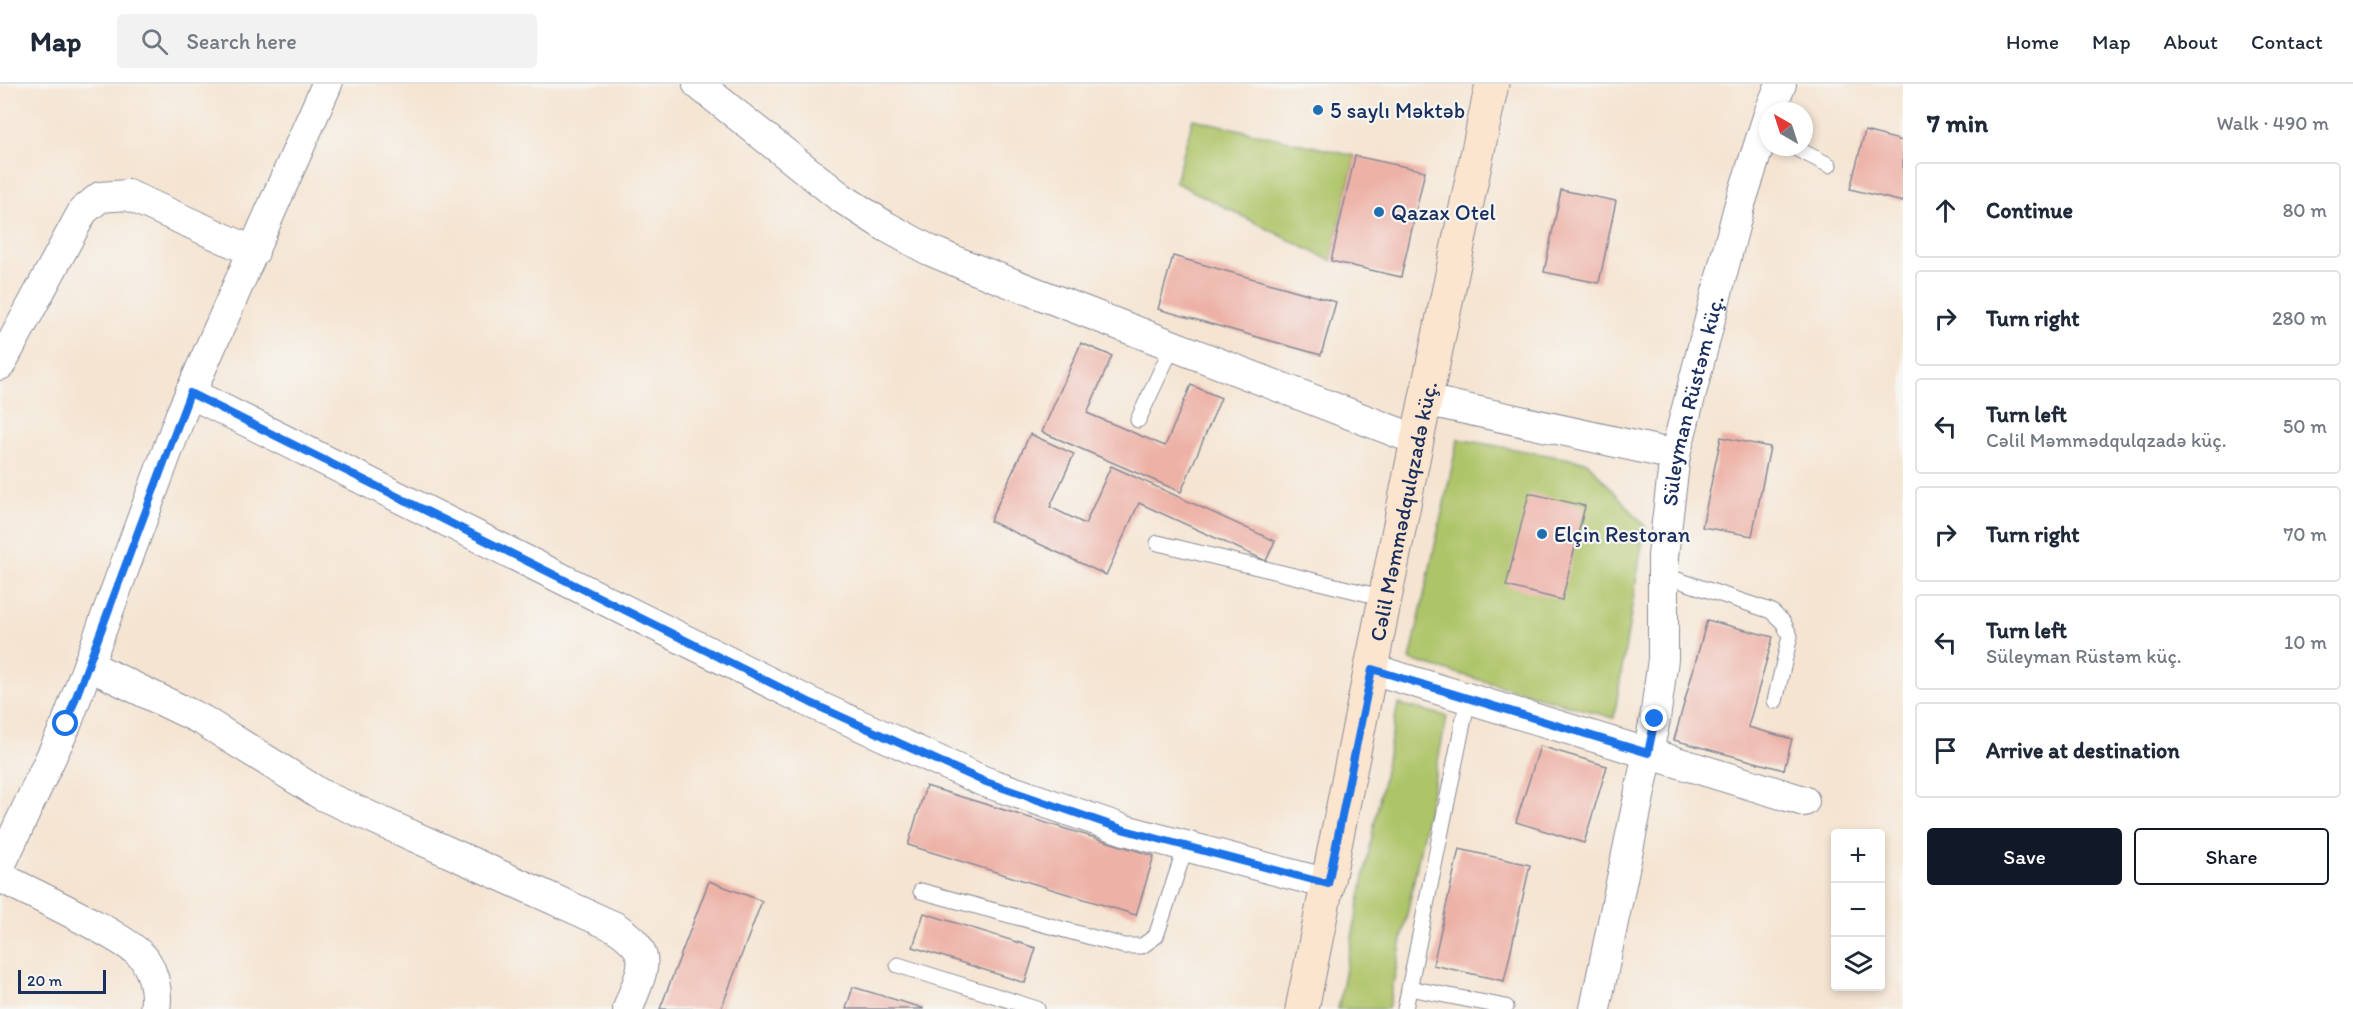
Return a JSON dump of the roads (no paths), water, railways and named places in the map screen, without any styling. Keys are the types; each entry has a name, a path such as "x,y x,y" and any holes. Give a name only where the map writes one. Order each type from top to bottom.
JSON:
{"street":[{"path":"0,866 66,724 190,393 327,84"},
{"path":"698,84 840,197 885,226 967,266 1417,440"},
{"name":"Cəlil Məmmədqulqzadə küç.","path":"1302,1009 1425,400 1492,84"},
{"name":"Süleyman Rüstəm küç.","path":"1775,102 1781,84"},
{"name":"Süleyman Rüstəm küç.","path":"1595,1009 1648,753 1663,659 1663,574 1667,504 1675,455 1739,207 1759,148"},
{"path":"0,365 83,212 100,197 128,195 254,252"},
{"path":"190,393 811,703 983,781 1125,830 1328,884"},
{"path":"1425,400 1675,455"},
{"path":"88,665 202,720 322,795 615,927 634,939 643,952 642,968 628,1009"},
{"path":"1372,669 1804,801"},
{"path":"0,877 125,942 144,958 152,976 157,999 155,1009"}],"lane":[{"path":"1811,156 1829,165"},
{"path":"1138,420 1173,345"},
{"path":"1158,543 1385,598"},
{"path":"1663,574 1772,611 1783,622 1790,636 1775,701"},
{"path":"1405,1009 1468,698"},
{"path":"921,891 1124,946 1142,946 1156,936 1186,846"},
{"path":"898,965 1037,1009"},
{"path":"1409,988 1506,1007"}],"place":[{"name":"5 saylı Məktəb","path":"1318,110"},
{"name":"Qazax Otel","path":"1379,212"},
{"name":"Elçin Restoran","path":"1542,534"}]}
